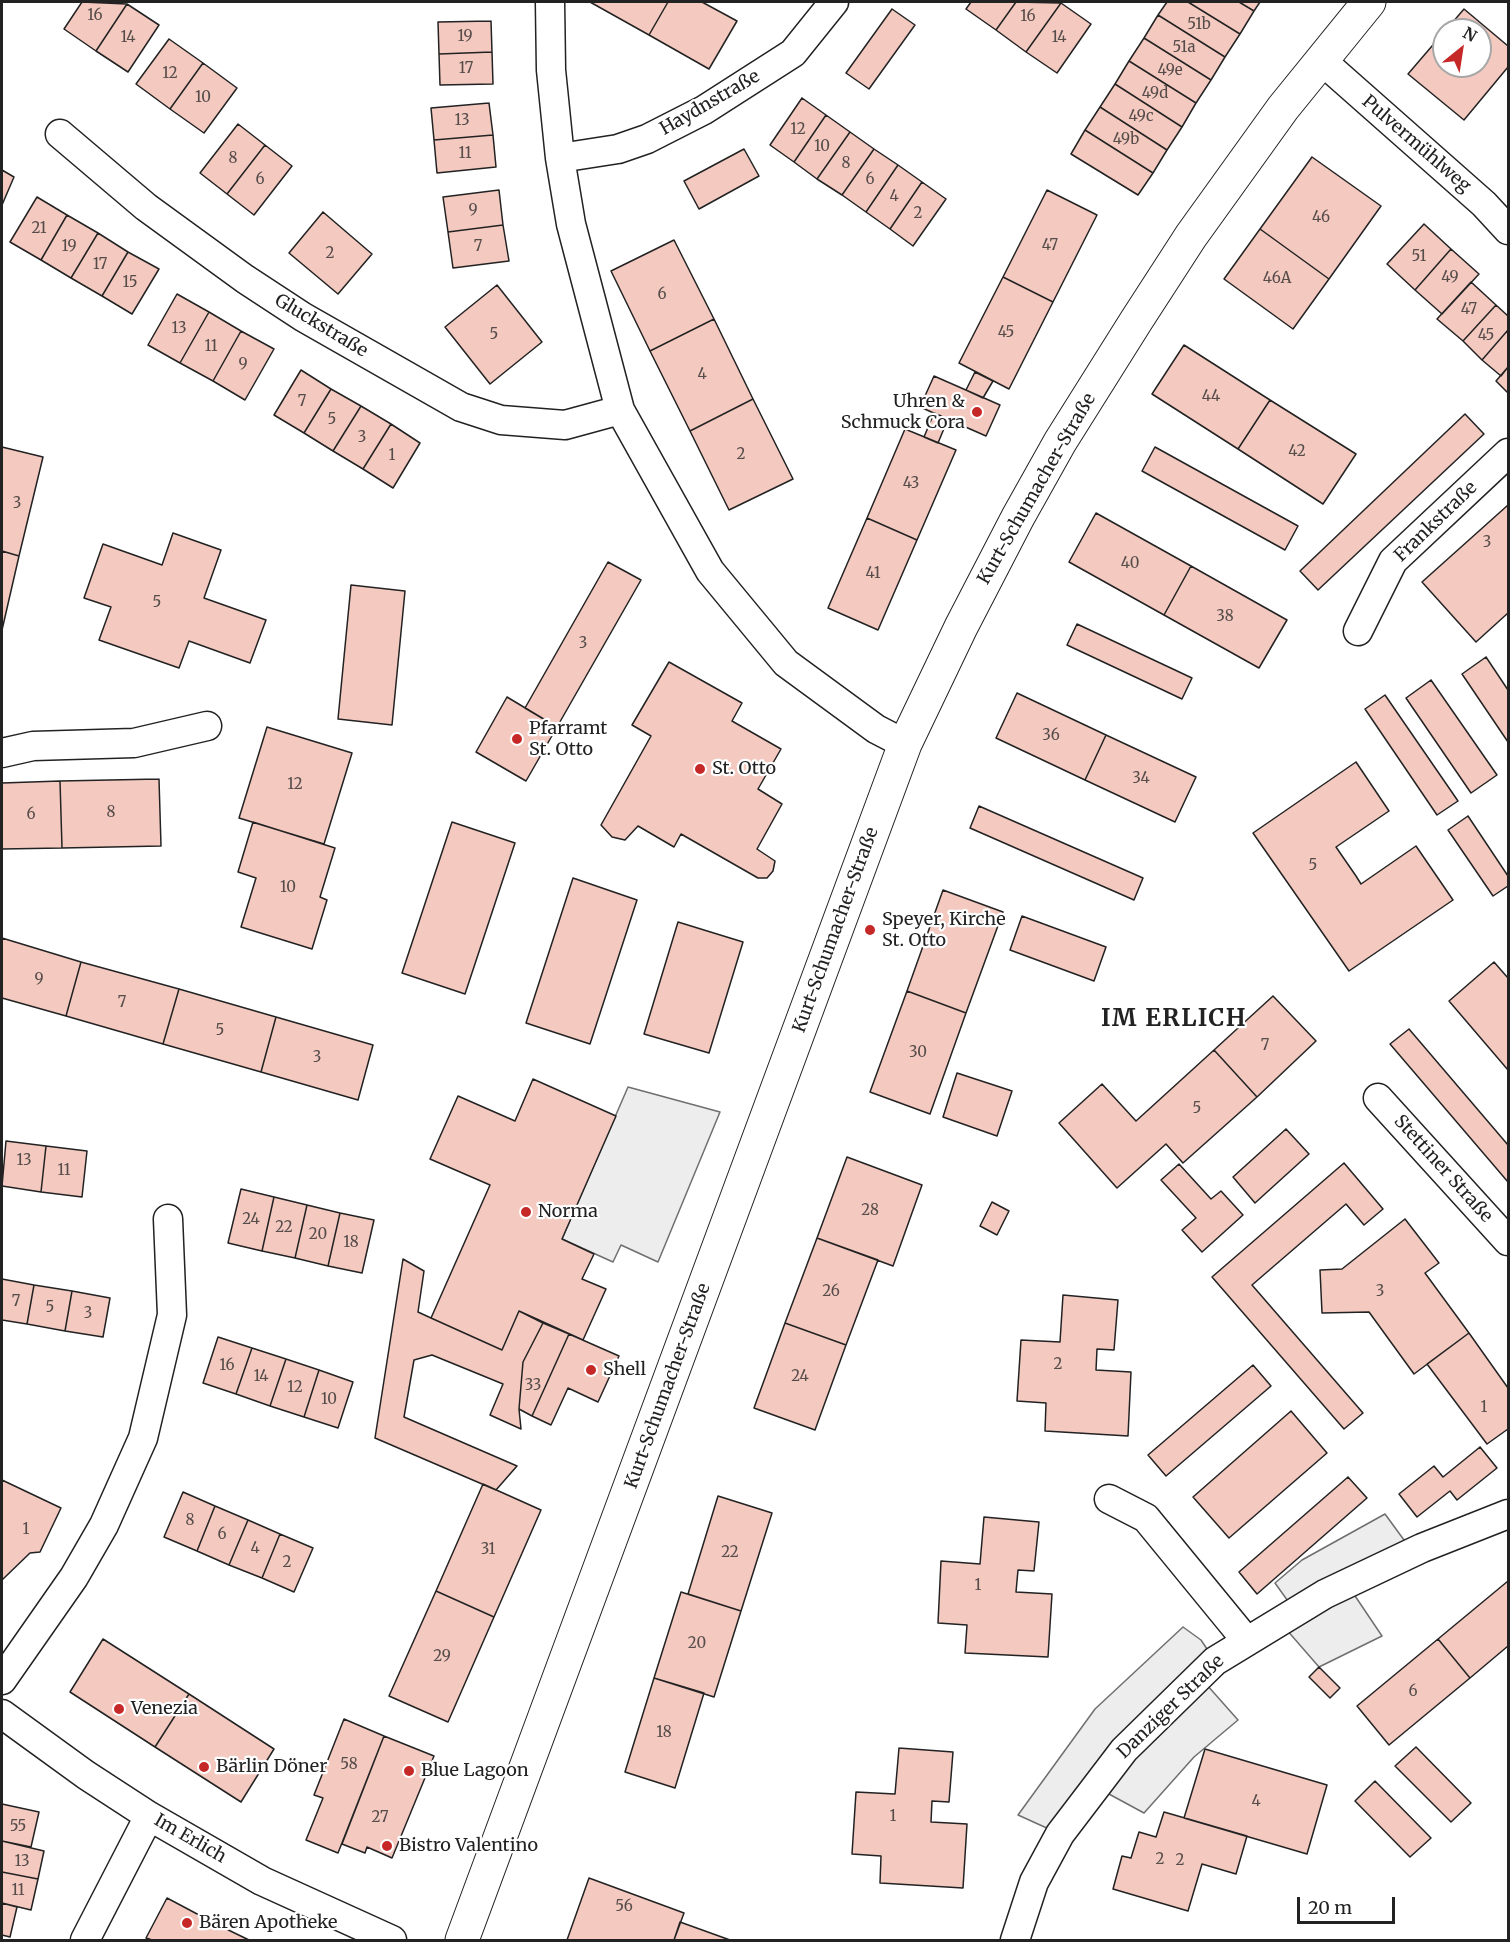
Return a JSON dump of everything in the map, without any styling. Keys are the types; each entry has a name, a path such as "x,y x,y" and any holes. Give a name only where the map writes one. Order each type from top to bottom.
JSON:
{"main road":[{"name":"Kurt-Schumacher-Straße","path":"462,1941 905,744 966,617 1060,442 1191,236 1283,108 1369,2"}],"street":[{"path":"550,2 551,70 560,158 571,224 620,411 710,571 786,663 876,729 905,744"},
{"name":"Haydnstraße","path":"560,158 618,149 647,139 704,110 793,53 834,2"},
{"name":"Pulvermühlweg","path":"1321,60 1484,204 1509,230"},
{"name":"Gluckstraße","path":"60,134 146,207 245,279 303,316 461,407 501,420 565,425 620,411"},
{"name":"Frankstraße","path":"1358,631 1393,561 1509,453"},
{"path":"2,753 33,746 134,743 207,726"},
{"name":"Stettiner Straße","path":"1378,1098 1509,1241"},
{"path":"2,1680 79,1569 104,1525 143,1438 172,1315 168,1219"},
{"path":"1109,1499 1146,1518 1246,1640"},
{"name":"Danziger Straße","path":"1015,1941 1034,1882 1056,1840 1124,1750 1215,1661 1246,1640 1325,1594 1422,1548 1509,1514"},
{"name":"Im Erlich","path":"2,1714 86,1775 149,1816 262,1881 392,1941"},
{"path":"85,1941 149,1816"}],"shaded area":[{"path":"628,1087 720,1112 658,1262 621,1245 613,1262 562,1239"},
{"path":"1385,1514 1404,1540 1410,1555 1347,1584 1382,1636 1319,1667 1279,1621 1295,1611 1275,1583 1302,1560"},
{"path":"1183,1627 1201,1640 1215,1661 1199,1676 1238,1720 1194,1757 1144,1813 1096,1787 1060,1834 1018,1815 1095,1709"}],"building":[{"path":"82,2 127,4 96,51 64,29"},
{"path":"590,2 668,2 649,35"},
{"path":"668,2 702,2 737,21 709,69 649,35"},
{"path":"971,2 1016,2 996,30 966,9"},
{"path":"1016,2 1061,3 1026,52 996,30"},
{"path":"1167,2 1188,2 1240,34 1225,57 1158,15"},
{"path":"1188,2 1239,2 1254,11 1240,34"},
{"path":"1239,2 1260,2 1254,11"},
{"path":"1061,3 1091,24 1057,73 1026,52"},
{"path":"127,4 159,25 128,72 96,51"},
{"path":"892,9 915,25 869,89 846,73"},
{"path":"1464,9 1475,18 1456,18"},
{"path":"1158,15 1225,57 1211,80 1144,38"},
{"path":"491,21 492,52 439,54 438,22"},
{"path":"1492,33 1508,46 1508,67 1464,120 1408,74 1432,46 1432,78 1492,78"},
{"path":"1144,38 1211,80 1196,103 1129,61"},
{"path":"169,39 203,63 170,109 136,84"},
{"path":"492,52 493,84 440,85 439,54"},
{"path":"1129,61 1196,103 1182,127 1115,84"},
{"path":"203,63 237,88 204,133 170,109"},
{"path":"1115,84 1182,127 1167,150 1100,107"},
{"path":"802,98 826,115 794,162 770,145"},
{"path":"489,103 493,135 434,140 431,108"},
{"path":"1100,107 1167,150 1153,173 1085,130"},
{"path":"826,115 850,132 817,179 794,162"},
{"path":"238,124 265,145 227,194 200,173"},
{"path":"1085,130 1153,173 1138,195 1071,154"},
{"path":"850,132 874,149 842,195 817,179"},
{"path":"493,135 496,167 437,173 434,140"},
{"path":"265,145 292,166 254,215 227,194"},
{"path":"744,149 759,176 699,209 684,181"},
{"path":"874,149 898,165 866,212 842,195"},
{"path":"1312,157 1381,206 1329,279 1260,229"},
{"path":"898,165 922,182 890,229 866,212"},
{"path":"2,170 14,177 2,205"},
{"path":"922,182 946,199 913,246 890,229"},
{"path":"499,190 503,225 448,232 443,197"},
{"path":"1047,190 1097,215 1053,302 1003,277"},
{"path":"37,197 67,215 41,260 10,242"},
{"path":"323,212 372,254 338,294 289,253"},
{"path":"67,215 98,233 71,278 41,260"},
{"path":"1424,224 1451,249 1415,290 1387,264"},
{"path":"503,225 509,261 453,268 448,232"},
{"path":"1260,229 1329,279 1293,329 1224,279"},
{"path":"98,233 128,252 102,296 71,278"},
{"path":"674,240 714,319 650,351 611,271"},
{"path":"1451,249 1479,274 1442,314 1415,290"},
{"path":"128,252 159,269 132,314 102,296"},
{"path":"1003,277 1053,302 1009,389 959,363"},
{"path":"1471,282 1496,305 1463,341 1437,319"},
{"path":"497,285 542,342 490,384 445,327"},
{"path":"177,294 209,312 180,363 148,345"},
{"path":"1496,305 1508,316 1508,330 1482,360 1463,341"},
{"path":"209,312 241,331 213,381 180,363"},
{"path":"714,319 753,399 690,431 650,351"},
{"path":"1508,330 1508,367 1501,376 1482,360"},
{"path":"241,331 274,349 245,400 213,381"},
{"path":"1184,345 1270,400 1238,449 1152,394"},
{"path":"1508,367 1508,393 1496,381"},
{"path":"301,370 331,389 304,433 274,415"},
{"path":"975,372 993,381 983,398 966,390"},
{"path":"934,376 1000,405 986,436 920,407"},
{"path":"331,389 361,406 333,451 304,433"},
{"path":"753,399 793,479 729,510 690,431"},
{"path":"1270,400 1356,454 1323,504 1238,449"},
{"path":"361,406 391,424 363,469 333,451"},
{"path":"934,413 948,419 938,443 924,437"},
{"path":"1465,414 1484,434 1318,590 1300,571"},
{"path":"391,424 420,443 393,488 363,469"},
{"path":"905,429 956,450 917,540 867,518"},
{"path":"2,447 43,457 19,556 2,551"},
{"path":"1155,447 1298,526 1285,550 1142,471"},
{"path":"1508,505 1508,613 1476,642 1422,582"},
{"path":"1096,513 1191,566 1164,615 1069,562"},
{"path":"867,518 917,540 878,630 828,608"},
{"path":"173,533 221,550 204,598 266,620 250,663 189,641 179,668 99,640 111,607 84,598 103,544 162,565"},
{"path":"2,551 19,556 2,630"},
{"path":"608,562 641,580 557,727 525,708"},
{"path":"1191,566 1287,620 1259,668 1164,615"},
{"path":"351,585 405,591 392,725 338,719"},
{"path":"1077,624 1192,678 1182,699 1067,645"},
{"path":"1486,657 1508,690 1508,742 1462,674"},
{"name":"St. Otto","path":"669,662 742,703 732,721 781,749 758,789 782,804 757,849 775,861 773,871 767,878 758,878 681,834 674,847 638,826 625,840 612,837 601,825 651,736 632,725"},
{"path":"1431,680 1497,775 1471,793 1406,698"},
{"path":"1017,693 1106,735 1085,780 996,738"},
{"path":"1385,695 1458,801 1437,815 1365,709"},
{"name":"Pfarramt St. Otto","path":"507,697 557,727 526,781 476,752"},
{"path":"267,727 352,753 324,844 239,818"},
{"path":"1106,735 1196,777 1175,822 1085,780"},
{"path":"1356,762 1389,811 1336,847 1361,884 1416,846 1453,900 1349,971 1253,833"},
{"path":"159,779 161,846 62,848 60,781"},
{"path":"60,781 62,848 2,849 2,783"},
{"path":"979,806 1143,878 1134,900 970,828"},
{"path":"1468,816 1508,876 1508,886 1493,896 1448,830"},
{"path":"253,822 335,848 320,897 327,900 312,949 241,927 256,878 238,872"},
{"path":"452,822 515,843 465,994 402,973"},
{"path":"573,878 637,900 590,1044 526,1023"},
{"path":"943,890 1003,912 966,1013 907,991"},
{"path":"1022,916 1106,947 1094,981 1010,950"},
{"path":"678,922 743,942 709,1053 644,1034"},
{"path":"2,938 81,962 66,1016 2,998"},
{"path":"81,962 179,989 163,1044 66,1016"},
{"path":"1494,962 1508,978 1508,1070 1449,1001"},
{"path":"179,989 276,1017 261,1072 163,1044"},
{"path":"907,991 966,1013 930,1114 870,1092"},
{"path":"1273,996 1316,1041 1257,1097 1214,1050"},
{"path":"276,1017 373,1045 358,1100 261,1072"},
{"path":"1409,1029 1508,1145 1508,1182 1390,1044"},
{"path":"1214,1050 1257,1097 1183,1163 1166,1144 1117,1188 1059,1123 1102,1084 1136,1121"},
{"path":"957,1073 1012,1091 997,1136 943,1117"},
{"name":"Norma","path":"533,1079 616,1116 562,1239 594,1254 582,1279 606,1289 583,1340 519,1311 502,1350 431,1318 490,1185 430,1159 458,1096 515,1121"},
{"path":"1286,1129 1309,1154 1255,1203 1233,1177"},
{"path":"6,1141 46,1146 41,1192 2,1186"},
{"path":"46,1146 87,1151 82,1197 41,1192"},
{"path":"847,1157 922,1185 893,1266 817,1238"},
{"path":"1344,1163 1383,1209 1364,1225 1346,1204 1252,1285 1363,1413 1344,1429 1212,1277"},
{"path":"1179,1164 1211,1199 1221,1191 1243,1215 1202,1252 1182,1230 1196,1218 1161,1180"},
{"path":"241,1189 274,1197 262,1251 228,1243"},
{"path":"274,1197 307,1205 295,1258 262,1251"},
{"path":"992,1202 1009,1211 997,1235 980,1226"},
{"path":"307,1205 340,1213 328,1266 295,1258"},
{"path":"340,1213 374,1220 362,1273 328,1266"},
{"path":"1405,1219 1439,1263 1425,1273 1469,1333 1414,1374 1369,1312 1322,1313 1320,1270 1342,1269"},
{"path":"817,1238 878,1260 846,1345 785,1323"},
{"path":"403,1259 424,1271 418,1312 431,1318 502,1350 519,1311 543,1323 523,1362 519,1409 521,1429 490,1415 503,1384 432,1355 414,1360 404,1417 517,1466 496,1490 375,1438"},
{"path":"2,1279 34,1285 27,1324 2,1320"},
{"path":"34,1285 72,1291 65,1331 27,1324"},
{"path":"72,1291 110,1298 103,1337 65,1331"},
{"path":"1063,1295 1118,1300 1114,1350 1097,1349 1096,1370 1131,1372 1128,1436 1045,1431 1046,1403 1017,1401 1021,1340 1060,1342"},
{"path":"543,1323 569,1334 532,1416 519,1409 523,1362"},
{"path":"785,1323 846,1345 815,1430 754,1408"},
{"path":"1469,1333 1508,1388 1508,1429 1487,1444 1427,1364"},
{"path":"569,1334 619,1356 598,1402 568,1388 551,1425 532,1416"},
{"path":"218,1337 252,1348 236,1394 203,1383"},
{"path":"252,1348 286,1359 270,1406 236,1394"},
{"path":"286,1359 319,1370 304,1417 270,1406"},
{"path":"1253,1365 1271,1386 1166,1476 1148,1455"},
{"path":"319,1370 353,1382 338,1428 304,1417"},
{"path":"1291,1411 1327,1453 1229,1538 1193,1497"},
{"path":"1480,1447 1497,1468 1457,1500 1450,1491 1417,1517 1399,1494 1434,1466 1443,1477"},
{"path":"1348,1477 1367,1498 1257,1594 1239,1572"},
{"path":"2,1480 61,1508 40,1552 30,1553 2,1580"},
{"path":"483,1484 541,1510 494,1617 436,1591"},
{"path":"183,1492 215,1506 197,1551 164,1537"},
{"path":"718,1496 772,1513 741,1611 688,1594"},
{"path":"215,1506 248,1520 229,1565 197,1551"},
{"path":"984,1517 1039,1522 1034,1571 1018,1570 1016,1592 1052,1594 1048,1657 965,1653 967,1625 938,1623 941,1561 980,1564"},
{"path":"248,1520 280,1534 262,1578 229,1565"},
{"path":"280,1534 313,1548 294,1592 262,1578"},
{"path":"1508,1581 1508,1646 1470,1678 1438,1639"},
{"path":"436,1591 494,1617 448,1722 389,1696"},
{"path":"681,1592 741,1611 714,1697 654,1678"},
{"path":"103,1639 189,1694 155,1747 70,1692"},
{"path":"1438,1639 1470,1678 1389,1745 1357,1706"},
{"path":"1319,1667 1340,1688 1330,1698 1309,1677"},
{"path":"654,1678 704,1693 675,1788 625,1772"},
{"path":"189,1694 274,1749 241,1802 155,1747"},
{"path":"344,1719 384,1736 338,1853 306,1840 323,1798 314,1795"},
{"path":"384,1736 434,1756 392,1858 367,1847 365,1853 342,1844"},
{"path":"1416,1747 1471,1803 1451,1822 1395,1766"},
{"path":"899,1748 953,1752 949,1802 932,1801 931,1822 967,1824 963,1888 880,1883 881,1856 852,1854 856,1792 895,1794"},
{"path":"1205,1749 1327,1785 1307,1854 1184,1818"},
{"path":"1375,1781 1431,1838 1410,1857 1355,1801"},
{"path":"2,1804 39,1812 31,1847 2,1841"},
{"path":"1164,1812 1247,1836 1236,1874 1202,1864 1188,1911 1113,1889 1122,1856 1131,1858 1139,1832 1156,1837"},
{"path":"2,1841 44,1851 38,1879 2,1872"},
{"path":"2,1872 38,1879 31,1910 2,1903"},
{"path":"589,1878 684,1913 674,1940 567,1940"},
{"path":"167,1898 249,1940 152,1940 146,1938"},
{"path":"2,1903 17,1907 10,1937 2,1935"},
{"path":"680,1922 730,1940 674,1940"}],"place":[{"name":"Uhren & Schmuck Cora","path":"977,412"},
{"name":"Pfarramt St. Otto","path":"517,739"},
{"name":"St. Otto","path":"700,769"},
{"name":"Speyer, Kirche St. Otto","path":"870,930"},
{"name":"Norma","path":"526,1212"},
{"name":"Shell","path":"591,1370"},
{"name":"Venezia","path":"119,1709"},
{"name":"Bärlin Döner","path":"204,1767"},
{"name":"Blue Lagoon","path":"409,1771"},
{"name":"Bistro Valentino","path":"387,1846"},
{"name":"Bären Apotheke","path":"187,1923"}],"district":[{"name":"IM ERLICH","path":"1174,1019"}]}
